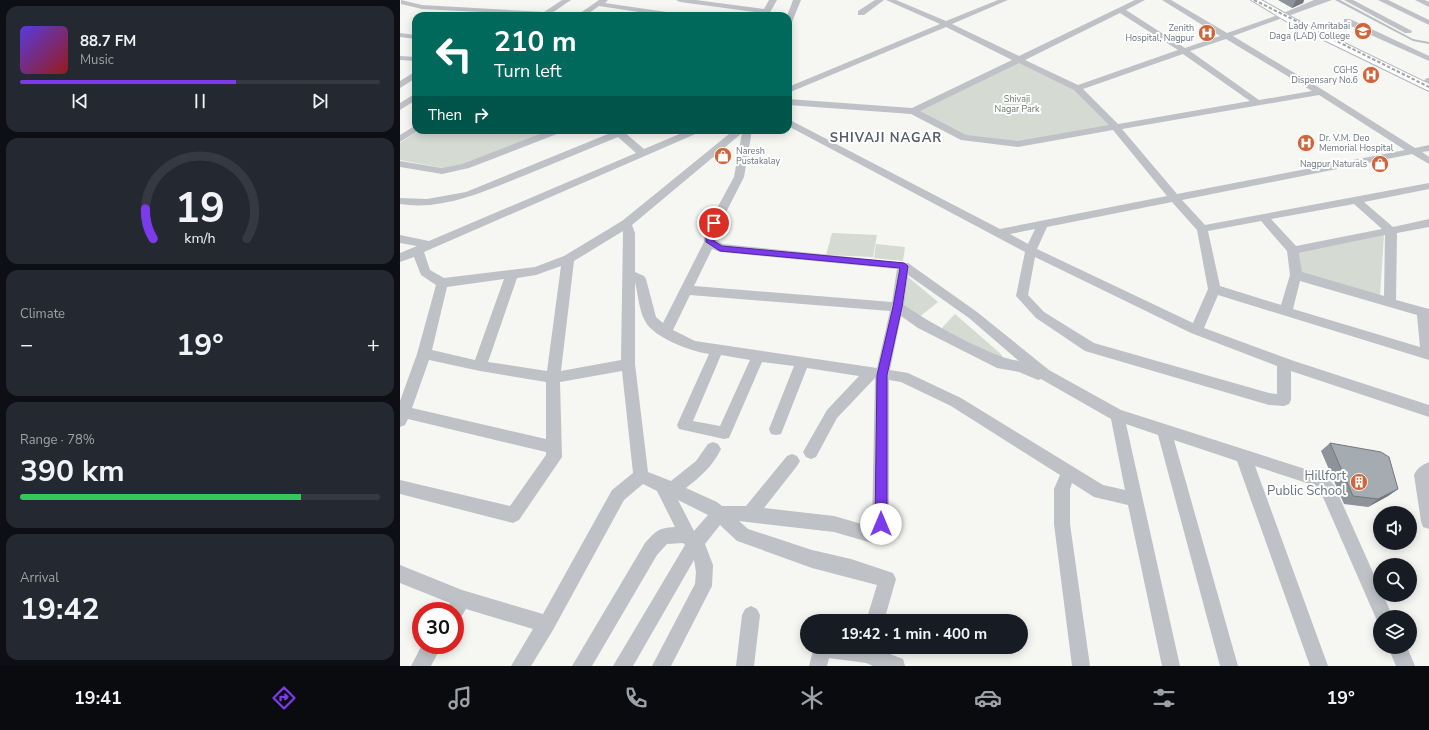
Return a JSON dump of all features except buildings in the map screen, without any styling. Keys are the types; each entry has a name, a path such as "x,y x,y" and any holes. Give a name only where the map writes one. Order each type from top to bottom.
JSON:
{"main road":[{"path":"1255,0 1428,83"},
{"path":"1264,0 1286,15"}],"street":[{"path":"422,7 439,0"},
{"path":"548,12 567,0"},
{"path":"680,0 699,1 756,12"},
{"path":"767,12 773,0"},
{"path":"792,12 797,0"},
{"path":"861,14 880,0"},
{"path":"890,0 946,24 1077,88 1115,127 1202,229 1214,289 1197,327"},
{"path":"792,88 1004,0"},
{"path":"913,111 1141,0"},
{"path":"1166,0 1320,92 1429,161"},
{"path":"1077,88 1286,15 1317,2 1328,0"},
{"path":"1348,0 1408,31"},
{"path":"1382,0 1429,23"},
{"path":"1419,0 1429,5"},
{"path":"686,12 699,1"},
{"path":"404,2 422,7 510,12"},
{"path":"586,12 601,2 658,12"},
{"path":"1120,10 1184,51 1258,103"},
{"path":"1386,19 1429,14"},
{"path":"1347,21 1429,60"},
{"path":"400,35 412,36"},
{"path":"402,60 412,59"},
{"path":"400,85 412,77"},
{"path":"792,102 913,111 964,138 1018,144 1320,92"},
{"path":"400,107 412,99"},
{"path":"792,118 1003,232 1429,148"},
{"path":"792,124 1148,308 1284,363 1429,411"},
{"path":"400,139 412,131"},
{"path":"400,164 442,171 465,166 549,134"},
{"path":"400,201 416,204 444,200 469,194 613,134"},
{"path":"620,134 643,154"},
{"path":"400,258 688,134"},
{"path":"418,251 426,272 442,283 536,271 568,259 626,224 735,134"},
{"path":"665,332 710,242 710,232 739,177 746,134"},
{"path":"1202,229 1429,186"},
{"path":"1356,200 1391,231 1390,303"},
{"path":"1263,217 1293,250 1296,275 1286,311"},
{"path":"1293,250 1429,223"},
{"path":"626,224 629,233 628,364 641,476"},
{"path":"1043,224 1032,247 1022,296 1040,315 1090,347 1269,399 1284,400 1284,363"},
{"path":"400,239 431,245"},
{"path":"710,242 720,248 904,266 973,315 1044,374 1117,415 1243,454 1318,480 1324,485 1381,610"},
{"path":"400,487 513,515 554,457 554,378 568,259"},
{"path":"622,666 691,539 719,514 736,512 834,524 879,537 881,524 876,374 897,307 904,266"},
{"path":"480,366 512,274"},
{"path":"629,274 640,279 650,319 665,332 693,346 903,377 956,402 1100,492 1135,499"},
{"path":"1214,289 1428,355 1426,314 1296,275"},
{"path":"442,283 424,354 402,416 554,447"},
{"path":"686,290 897,307 924,324 1002,364 1021,367 1065,386"},
{"path":"1197,327 1429,403"},
{"path":"717,350 684,425 724,432 758,356"},
{"path":"424,354 480,366 554,378 628,364"},
{"path":"776,429 802,363"},
{"path":"811,452 832,414 876,374"},
{"path":"1117,415 1171,666"},
{"path":"1164,430 1229,666"},
{"path":"668,488 701,466 713,449"},
{"path":"1243,454 1319,666"},
{"path":"750,514 792,461"},
{"path":"1429,469 1422,475 1429,522"},
{"path":"1069,473 1062,489 1062,524 1081,666"},
{"path":"641,476 711,507 743,535 812,559 887,579 877,614"},
{"path":"520,666 547,624 618,495 641,476"},
{"path":"660,666 703,586 706,576 706,566 691,539 668,488"},
{"path":"581,666 657,541 663,536 691,539"},
{"path":"400,574 452,602"},
{"path":"464,606 547,624"},
{"path":"745,666 751,616"},
{"path":"420,666 427,654"},
{"path":"818,666 822,654"},
{"path":"873,654 896,666"},
{"path":"1400,654 1406,666"}],"green space":[{"name":"Shivaji Nagar Park","path":"1018,60 1077,88 1115,127 1018,144 964,138 913,111"},
{"path":"413,134 542,134 463,164 443,168 400,160 400,143"},
{"path":"832,233 877,235 873,257 826,255"},
{"path":"1384,235 1380,296 1302,273 1299,253"},
{"path":"876,244 905,247 903,261 874,258"},
{"path":"907,276 938,302 918,318 900,306"},
{"path":"955,314 1002,355 1002,359 941,329"}],"shaded area":[{"path":"1335,0 1340,0 1413,39 1429,42 1429,44 1413,41"}],"railway":[{"path":"1254,0 1429,87"}],"place":[{"name":"Lady Amritabai Daga (LAD) College","path":"1363,31"},
{"name":"Zenith Hospital, Nagpur","path":"1207,33"},
{"name":"CGHS Dispensary No.6","path":"1371,75"},
{"name":"Dr. V.M. Deo Memorial Hospital","path":"1306,143"},
{"name":"Naresh Pustakalay","path":"723,156"},
{"name":"Nagpur Naturals","path":"1380,164"},
{"name":"Hillfort Public School","path":"1359,482"}],"district":[{"name":"SHIVAJI NAGAR","path":"886,137"}],"route":[{"path":"714,223 710,232 710,242 720,248 904,266 897,307 882,375 881,524"}]}
